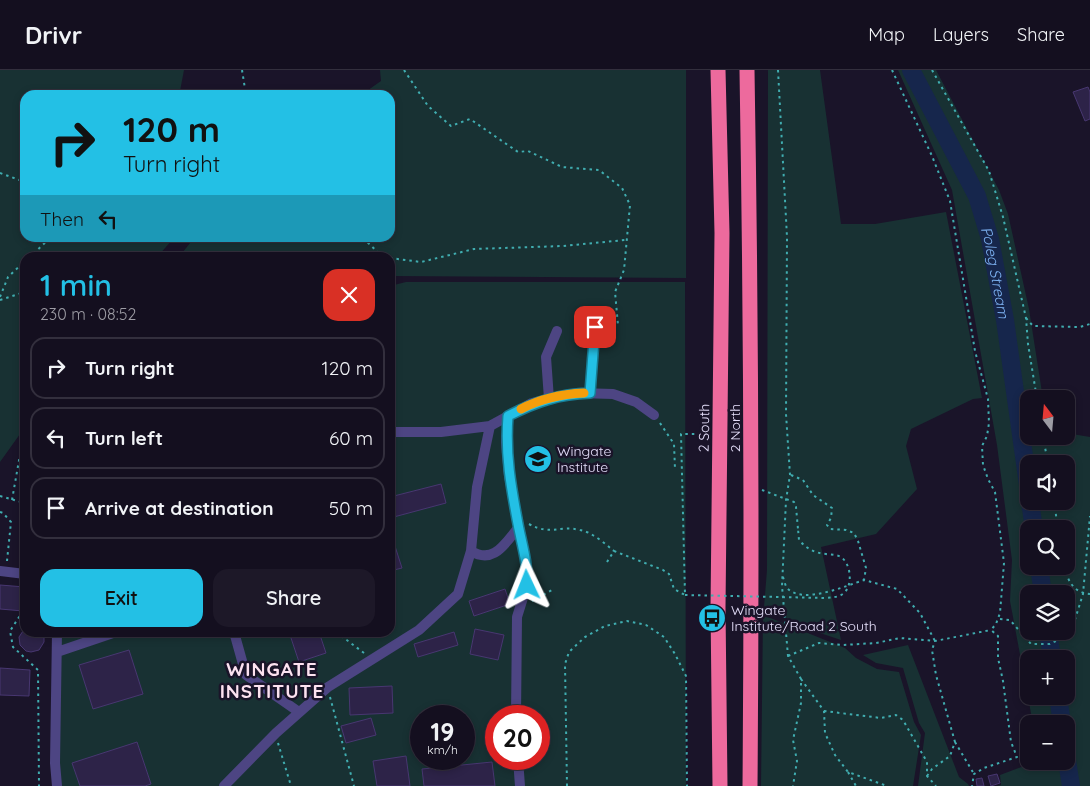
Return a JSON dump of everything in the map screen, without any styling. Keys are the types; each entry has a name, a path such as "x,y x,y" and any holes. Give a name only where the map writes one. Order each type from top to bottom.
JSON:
{"highway":[{"name":"2 South","path":"718,70 722,233 718,608 720,786"},
{"name":"2 North","path":"747,70 750,246 750,786"}],"street":[{"path":"590,393 595,327"},
{"path":"549,399 546,358 557,331"},
{"path":"395,432 441,432 490,426 532,403 578,393 614,394 636,402 654,415"},
{"path":"508,416 506,442 509,476 528,572 527,585 517,617 516,705"},
{"path":"224,786 276,733 328,687 419,630 458,594 471,551 477,487 490,426"},
{"path":"471,551 480,556 491,555 498,551 519,527"},
{"path":"3,571 20,573"},
{"path":"57,637 55,762 57,786"},
{"path":"57,652 101,637"},
{"path":"235,637 246,675 300,712"},
{"path":"519,770 520,786"}],"path":[{"path":"242,70 245,90"},
{"path":"404,70 428,106 451,126 470,119 518,152 528,151 562,168 599,170 622,188 630,205 624,270 614,292 618,324"},
{"path":"778,70 787,237 786,414 790,475 786,500 782,586 788,656 801,679 824,712 825,733 835,755 856,786"},
{"path":"788,656 819,643 843,645 876,643 900,638 935,641 991,630 999,619 1004,563 995,492 983,465 982,446 987,436 989,410 975,351 950,201 932,156 892,70"},
{"path":"932,70 988,171 1003,218 1026,318 1036,390"},
{"path":"0,173 20,180"},
{"path":"395,259 421,262 474,249 563,246 627,239"},
{"path":"35,252 46,242"},
{"path":"367,242 378,252"},
{"path":"0,299 8,277 20,266"},
{"path":"0,299 20,293"},
{"path":"1026,318 1033,326 1080,327 1090,324"},
{"path":"654,415 674,444 675,469"},
{"path":"685,595 682,434 720,434"},
{"path":"12,500 20,455"},
{"path":"790,475 803,480 813,495 832,508 832,518 827,525 830,528 854,533 866,568 864,580"},
{"path":"516,515 525,522 543,530 565,528 582,530 598,538 614,551 663,570 669,574 674,589 685,595 825,598 837,597 844,593 849,582 849,568 842,557 811,551 799,540 794,502 751,485"},
{"path":"0,496 20,502"},
{"path":"0,512 12,522 3,571"},
{"path":"999,619 1010,620 1031,644 1050,644 1064,637 1072,629 1083,594 1090,516"},
{"path":"606,562 614,551"},
{"path":"783,574 786,587 796,594 809,595 864,580 898,589 920,613 935,641 932,650 936,675 955,742 974,774 972,786"},
{"path":"1067,575 1071,586 1083,594 1090,594"},
{"path":"520,608 552,590"},
{"path":"20,616 10,631 14,647 38,670 38,786"},
{"path":"568,786 565,664 569,652 585,637 605,626 627,620 646,625 664,637 686,676 687,786"},
{"path":"974,774 984,768 1017,757 1011,742 998,658 998,636 991,630"},
{"path":"343,637 372,659"},
{"path":"793,786 797,761 794,740 801,704 801,679"},
{"path":"328,687 354,786"},
{"path":"824,712 881,718 896,715 903,720 926,762 927,776 935,785 931,786"},
{"path":"276,733 291,786"},
{"path":"927,776 932,769 950,756 955,742"},
{"path":"848,772 887,786"}],"green space":[{"path":"0,70 184,70 180,90 20,90 20,242 170,242 161,252 20,252 20,434 0,462"},
{"path":"380,70 686,70 686,278 395,276 395,252 183,252 191,242 395,242 395,90 368,90 381,81"},
{"path":"768,70 820,70 841,224 875,224 946,212 982,398 973,399 911,429 906,446 917,489 876,534 821,547 841,640 811,630 764,607 767,570"},
{"path":"898,70 936,70 999,190 1008,214 1029,309 1042,390 1020,390 1020,445 1075,445 1075,434 1090,437 1090,786 997,786 1001,785 1000,775 1020,768 1020,770 1075,770 1075,715 1031,715 1029,705 1075,705 1075,650 1020,650 1020,654 1010,601 1012,560 997,445 952,190"},
{"name":"Wingate Institute","path":"406,282 685,282 686,786 56,786 55,637 395,637 395,285"},
{"path":"763,615 845,648 856,658 877,669 899,672 914,722 921,735 913,786 761,786"},
{"path":"908,645 959,777 969,786 918,786 925,733 919,723 903,668 876,663 863,655"}],"building":[{"path":"1088,87 1090,92 1090,119 1085,121 1073,92"},
{"path":"441,484 446,503 395,517 395,496"},
{"path":"395,546 402,568 395,570"},
{"path":"0,585 20,587 20,611 0,609"},
{"path":"505,589 510,604 474,616 469,601"},
{"path":"475,629 504,635 498,660 470,654"},
{"path":"454,632 458,645 418,657 414,644"},
{"path":"19,637 44,637 44,642 39,650 26,651 20,645"},
{"path":"291,637 321,637 326,653 299,662"},
{"path":"129,650 143,694 93,709 79,665"},
{"path":"0,668 30,670 29,696 0,695"},
{"path":"392,686 393,713 350,715 349,688"},
{"path":"371,718 376,735 346,743 341,726"},
{"path":"137,742 151,784 145,786 80,786 72,763"},
{"path":"406,756 410,786 377,786 373,761"},
{"path":"485,763 485,770 493,770 495,786 424,786 422,770 475,770 475,764"},
{"path":"997,774 1000,783 991,786 988,776"},
{"path":"982,778 984,786 977,786 976,779"}],"waterway":[{"name":"Poleg Stream","path":"911,70 977,196 990,239 1005,320 1024,455"},
{"name":"Poleg Stream","path":"1031,510 1033,520"},
{"name":"Poleg Stream","path":"1040,575 1042,585"},
{"name":"Poleg Stream","path":"1049,640 1051,650"},
{"name":"Poleg Stream","path":"1059,705 1061,715"},
{"name":"Poleg Stream","path":"1068,770 1071,786"}],"slow traffic":[{"path":"521,409 532,403 560,396 584,393"}],"place":[{"name":"Wingate Institute","path":"538,459"},
{"name":"Wingate Institute/Road 2 South","path":"712,618"}],"district":[{"name":"WINGATE INSTITUTE","path":"272,680"}],"route":[{"path":"527,585 527,563 509,476 506,442 508,416 532,403 560,396 590,393 595,327"}]}
